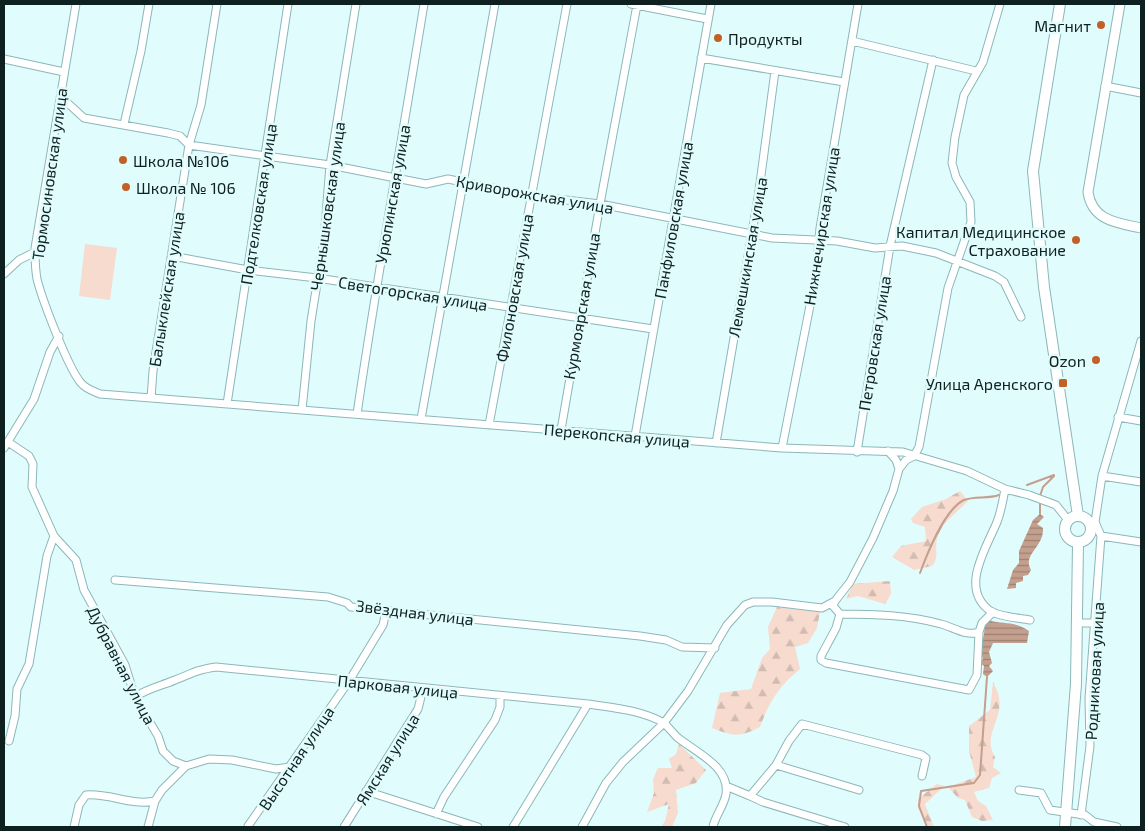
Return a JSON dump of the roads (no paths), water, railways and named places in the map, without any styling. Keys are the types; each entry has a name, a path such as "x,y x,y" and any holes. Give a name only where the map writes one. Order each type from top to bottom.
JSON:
{"main road":[{"path":"1060,4 1033,171 1044,287 1073,518 1064,530 1069,539 1078,543 1088,539 1095,528"},
{"name":"Родниковая улица","path":"1073,518 1087,520 1095,528"},
{"name":"Родниковая улица","path":"1065,827 1078,623 1078,543"}],"street":[{"name":"Тормосиновская улица","path":"76,4 35,252 38,280 75,375 88,390 100,394 151,398"},
{"path":"124,124 141,51 149,4"},
{"name":"Балыклейская улица","path":"151,398 152,371 189,145 201,105 217,4"},
{"name":"Подтелковская улица","path":"227,404 288,4"},
{"name":"Чернышковская улица","path":"302,410 317,278 324,240 330,165 356,4"},
{"name":"Урюпинская улица","path":"356,414 375,288 397,177 424,4"},
{"path":"421,419 495,4"},
{"name":"Филоновская улица","path":"489,425 567,4"},
{"path":"634,4 707,19"},
{"name":"Курмоярская улица","path":"560,430 634,4"},
{"name":"Панфиловская улица","path":"635,436 711,4"},
{"name":"Нижнечирская улица","path":"782,448 816,275 819,241 858,4"},
{"path":"582,827 606,783 623,762 664,723 688,691 727,625 745,605 753,602 772,602 822,608 835,600 850,582 873,538 893,491 899,469 906,460 914,456 920,442 948,288 959,262 971,222 972,209 968,197 956,177 952,156 964,95 976,71 983,62 1000,4"},
{"path":"1120,4 1088,179 1089,198 1096,211 1104,218 1141,228"},
{"path":"852,41 976,71"},
{"path":"701,58 844,82"},
{"path":"4,60 64,72"},
{"name":"Петровская улица","path":"856,452 890,246 933,60"},
{"name":"Лемешкинская улица","path":"716,443 758,198 775,71"},
{"path":"1105,86 1141,93"},
{"name":"Криворожская улица","path":"61,96 84,118 180,136 189,145 330,165 426,184 448,179 531,196 600,204 751,232 772,238 837,241 876,248 890,246 923,250 995,276 1004,282 1021,316"},
{"path":"4,274 19,260 35,252"},
{"name":"Светогорская улица","path":"172,256 248,270 317,278 653,330"},
{"path":"6,445 34,399 50,352 59,336"},
{"name":"Родниковая улица","path":"1081,815 1090,746 1089,698 1101,536 1095,528 1095,522 1102,476 1118,417 1139,361 1141,340"},
{"name":"Перекопская улица","path":"151,398 782,448 856,452 903,452 967,471 1005,489 1029,494 1056,506 1073,518"},
{"path":"1118,417 1141,421"},
{"name":"Дубравная улица","path":"6,445 29,456 33,464 32,487 54,536 76,560 84,590 125,665 135,696 158,736 163,751 173,761 186,766"},
{"path":"888,451 896,460 899,469"},
{"path":"1102,476 1141,482"},
{"path":"1005,489 997,522 976,571 980,600 993,612 1030,620"},
{"path":"9,741 15,716 17,689 29,664 47,556 54,536"},
{"path":"1101,536 1141,542"},
{"name":"Звёздная улица","path":"115,580 332,597 347,603 351,607 640,636 666,640 682,646 715,648"},
{"path":"835,600 833,606 840,614 905,617 940,623 972,634 979,632"},
{"name":"Высотная улица","path":"247,827 349,681 383,625 386,611"},
{"path":"840,614 830,641 822,651 822,660 969,690 977,675 979,632 982,623 993,612"},
{"path":"1078,623 1096,623"},
{"name":"Парковая улица","path":"135,696 145,690 176,680 194,670 216,667 500,697 588,704 629,710 653,717 664,723"},
{"name":"Ямская улица","path":"344,827 418,709 423,688"},
{"path":"436,814 444,797 495,720 500,707 500,697"},
{"path":"513,827 588,704"},
{"path":"664,723 678,738 702,754 719,771 726,786 726,797 713,827"},
{"path":"750,796 776,765 802,724 922,755 926,758 922,776"},
{"path":"148,827 155,801 162,790 186,766 209,760 232,760 276,770 290,768"},
{"path":"776,765 859,790"},
{"path":"726,786 763,802 845,827"},
{"path":"1019,790 1041,794 1050,810 1085,815 1094,822 1117,827"},
{"path":"366,791 478,827"},
{"path":"74,827 79,805 86,795 99,794 134,803 155,801"}],"waterway":[{"path":"1027,485 1054,475"},
{"path":"1040,496 1043,487 1054,476"},
{"path":"920,573 938,533 957,505 968,499 999,495"},
{"path":"1040,502 1040,514"},
{"path":"927,827 919,806 921,791 974,783 980,775 987,677"}],"place":[{"name":"Магнит","path":"1101,25"},
{"name":"Продукты","path":"718,38"},
{"name":"Школа №106","path":"123,160"},
{"name":"Школа № 106","path":"126,187"},
{"name":"Капитал Медицинское Страхование","path":"1076,240"},
{"name":"Ozon","path":"1096,360"},
{"name":"Улица Аренского","path":"1063,383"}]}
